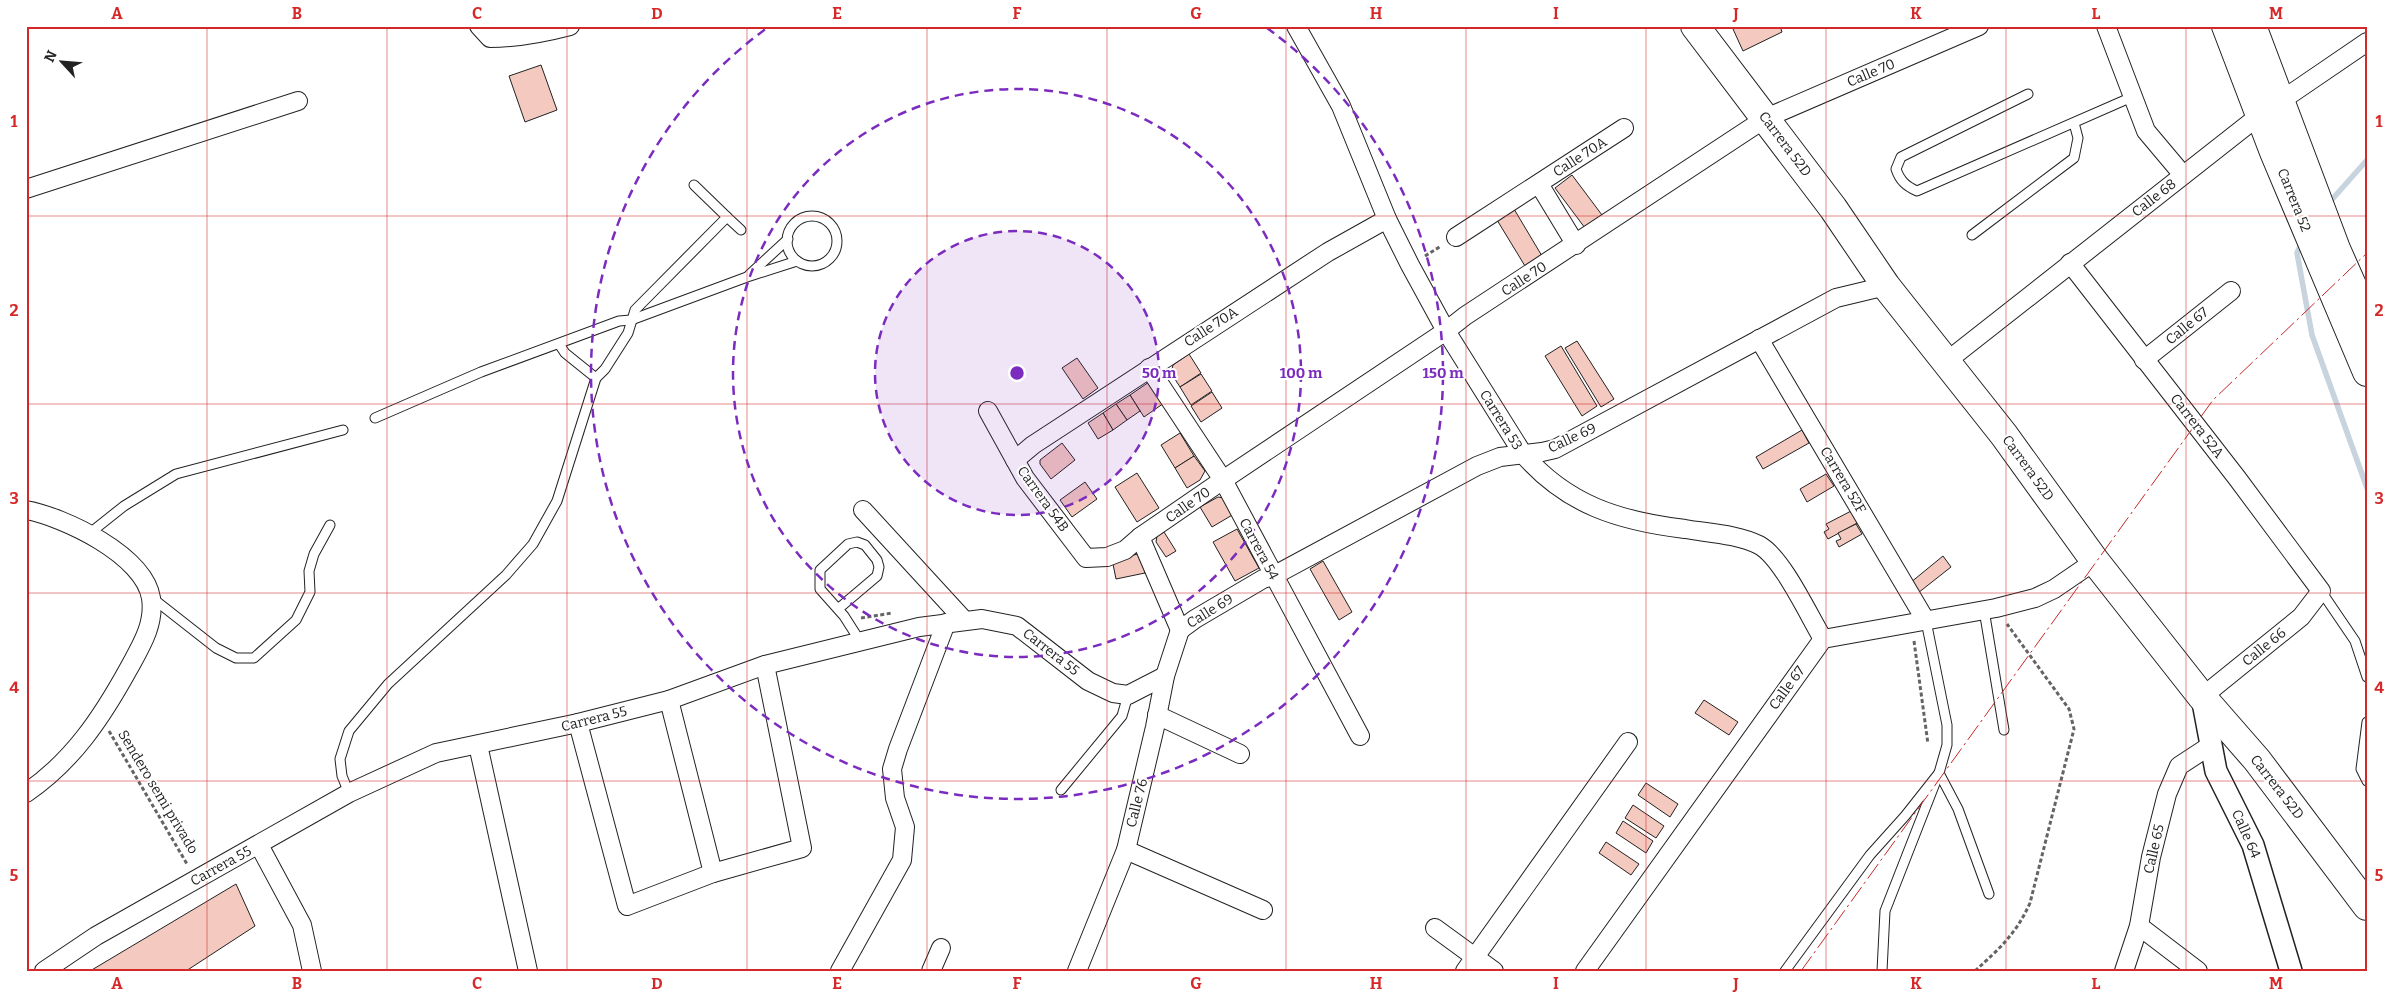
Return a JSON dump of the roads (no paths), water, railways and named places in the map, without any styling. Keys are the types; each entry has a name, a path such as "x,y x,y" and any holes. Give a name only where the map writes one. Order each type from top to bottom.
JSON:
{"main road":[{"name":"Carrera 52D","path":"1695,26 1833,208 1886,286 2004,435 2095,562 2202,697 2257,760 2367,906"},
{"name":"Carrera 52","path":"2226,26 2270,108 2328,256 2367,372"},
{"name":"Carrera 52","path":"2252,26 2270,108"},
{"name":"Carrera 52","path":"2328,256 2367,319"}],"street":[{"path":"479,26 490,38 536,34 570,26"},
{"name":"Carrera 53","path":"1296,26 1341,106 1387,218 1410,265 1446,331 1523,454 1538,472 1559,489 1582,502 1642,524 1724,535 1760,545 1781,567 1823,639"},
{"name":"Calle 70","path":"1086,558 1107,557 1125,550 1140,537 1446,331 1465,316 1576,245 1766,118 1979,26"},
{"path":"2106,26 2146,131 2183,175"},
{"name":"Calle 68","path":"1947,361 2270,108 2367,42"},
{"path":"26,190 298,101"},
{"name":"Calle 70A","path":"1456,236 1624,128"},
{"path":"1539,184 1576,245"},
{"name":"Calle 70A","path":"1015,460 1033,445 1149,368 1328,252 1387,218"},
{"name":"Carrera 52A","path":"2070,263 2237,478 2321,591"},
{"name":"Calle 69","path":"1180,630 1195,619 1263,579 1273,576 1477,466 1500,457 1542,452 1569,442 1836,298 1886,286"},
{"name":"Calle 67","path":"2144,360 2231,291"},
{"name":"Carrera 52F","path":"1759,339 1919,622"},
{"name":"Carrera 54","path":"1149,368 1223,480 1360,736"},
{"name":"Carrera 54B","path":"988,411 1025,478 1086,558"},
{"path":"26,510 54,517 90,533 106,544 135,570 148,585 151,598 151,622 147,635 100,717 75,750 56,769 26,793"},
{"path":"863,510 964,620"},
{"path":"1140,537 1180,630"},
{"path":"1823,639 1990,609 2042,595 2095,562"},
{"name":"Calle 66","path":"2202,697 2301,617 2321,591"},
{"name":"Carrera 55","path":"44,971 96,936 349,793 436,753 578,723 669,700 765,665 860,641 946,623 982,619 1018,626 1088,680 1113,693 1128,695"},
{"path":"840,971 902,860 905,827 894,798 892,769 946,623"},
{"name":"Calle 76","path":"1077,971 1126,850 1164,676 1180,630"},
{"name":"Calle 67","path":"1585,971 1823,639"},
{"path":"578,723 627,906 713,873 802,848 765,665"},
{"path":"1128,695 1164,676"},
{"name":"Calle 64","path":"2202,697 2216,771 2253,845 2291,971"},
{"path":"669,700 713,873"},
{"path":"1157,715 1240,754"},
{"path":"1470,964 1628,742"},
{"path":"478,745 528,971"},
{"name":"Calle 65","path":"2124,971 2139,926 2151,857 2167,794 2179,766 2211,746"},
{"path":"259,845 302,925 312,971"},
{"path":"1126,850 1263,910"},
{"path":"2139,926 2198,971"},
{"path":"1435,928 1470,964 1494,971"},
{"path":"930,971 941,948"}],"lane":[{"path":"2028,94 1915,148 1901,157 1896,169 1900,179 1908,187 1917,191 2132,97"},
{"path":"1972,235 2074,158 2078,138 2074,123"},
{"path":"694,185 741,230"},
{"path":"747,277 788,239 795,224 803,218 812,216 821,218 829,223 834,230 837,246 828,260 812,266 792,255 788,239"},
{"path":"349,793 342,776 340,759 349,731 388,684 506,575 533,544 557,501 596,378 605,369 628,333 630,320 635,310 644,298 727,218"},
{"path":"374,418 481,372 619,321 630,320 798,260"},
{"path":"559,344 565,353 596,378"},
{"path":"90,533 124,506 176,474 289,442 343,430"},
{"path":"151,598 216,648 236,658 254,658 296,620 310,592 309,571 314,554 330,525"},
{"path":"838,609 877,576 879,566 877,560 865,545 857,542 848,544 820,570 820,589 838,609 860,641"},
{"path":"2321,591 2355,641 2367,677"},
{"path":"1990,609 2004,730"},
{"path":"1882,971 1885,911 1939,773 1947,745 1947,725 1919,622"},
{"path":"1060,790 1122,716 1128,695"},
{"path":"2367,722 2361,768 2367,782"},
{"path":"1939,773 1958,809 1989,894"},
{"path":"1785,971 1870,855 1905,816 1939,773"}],"waterway":[{"path":"2328,204 2367,160"},
{"path":"2302,242 2297,253 2312,335 2367,488"}]}
